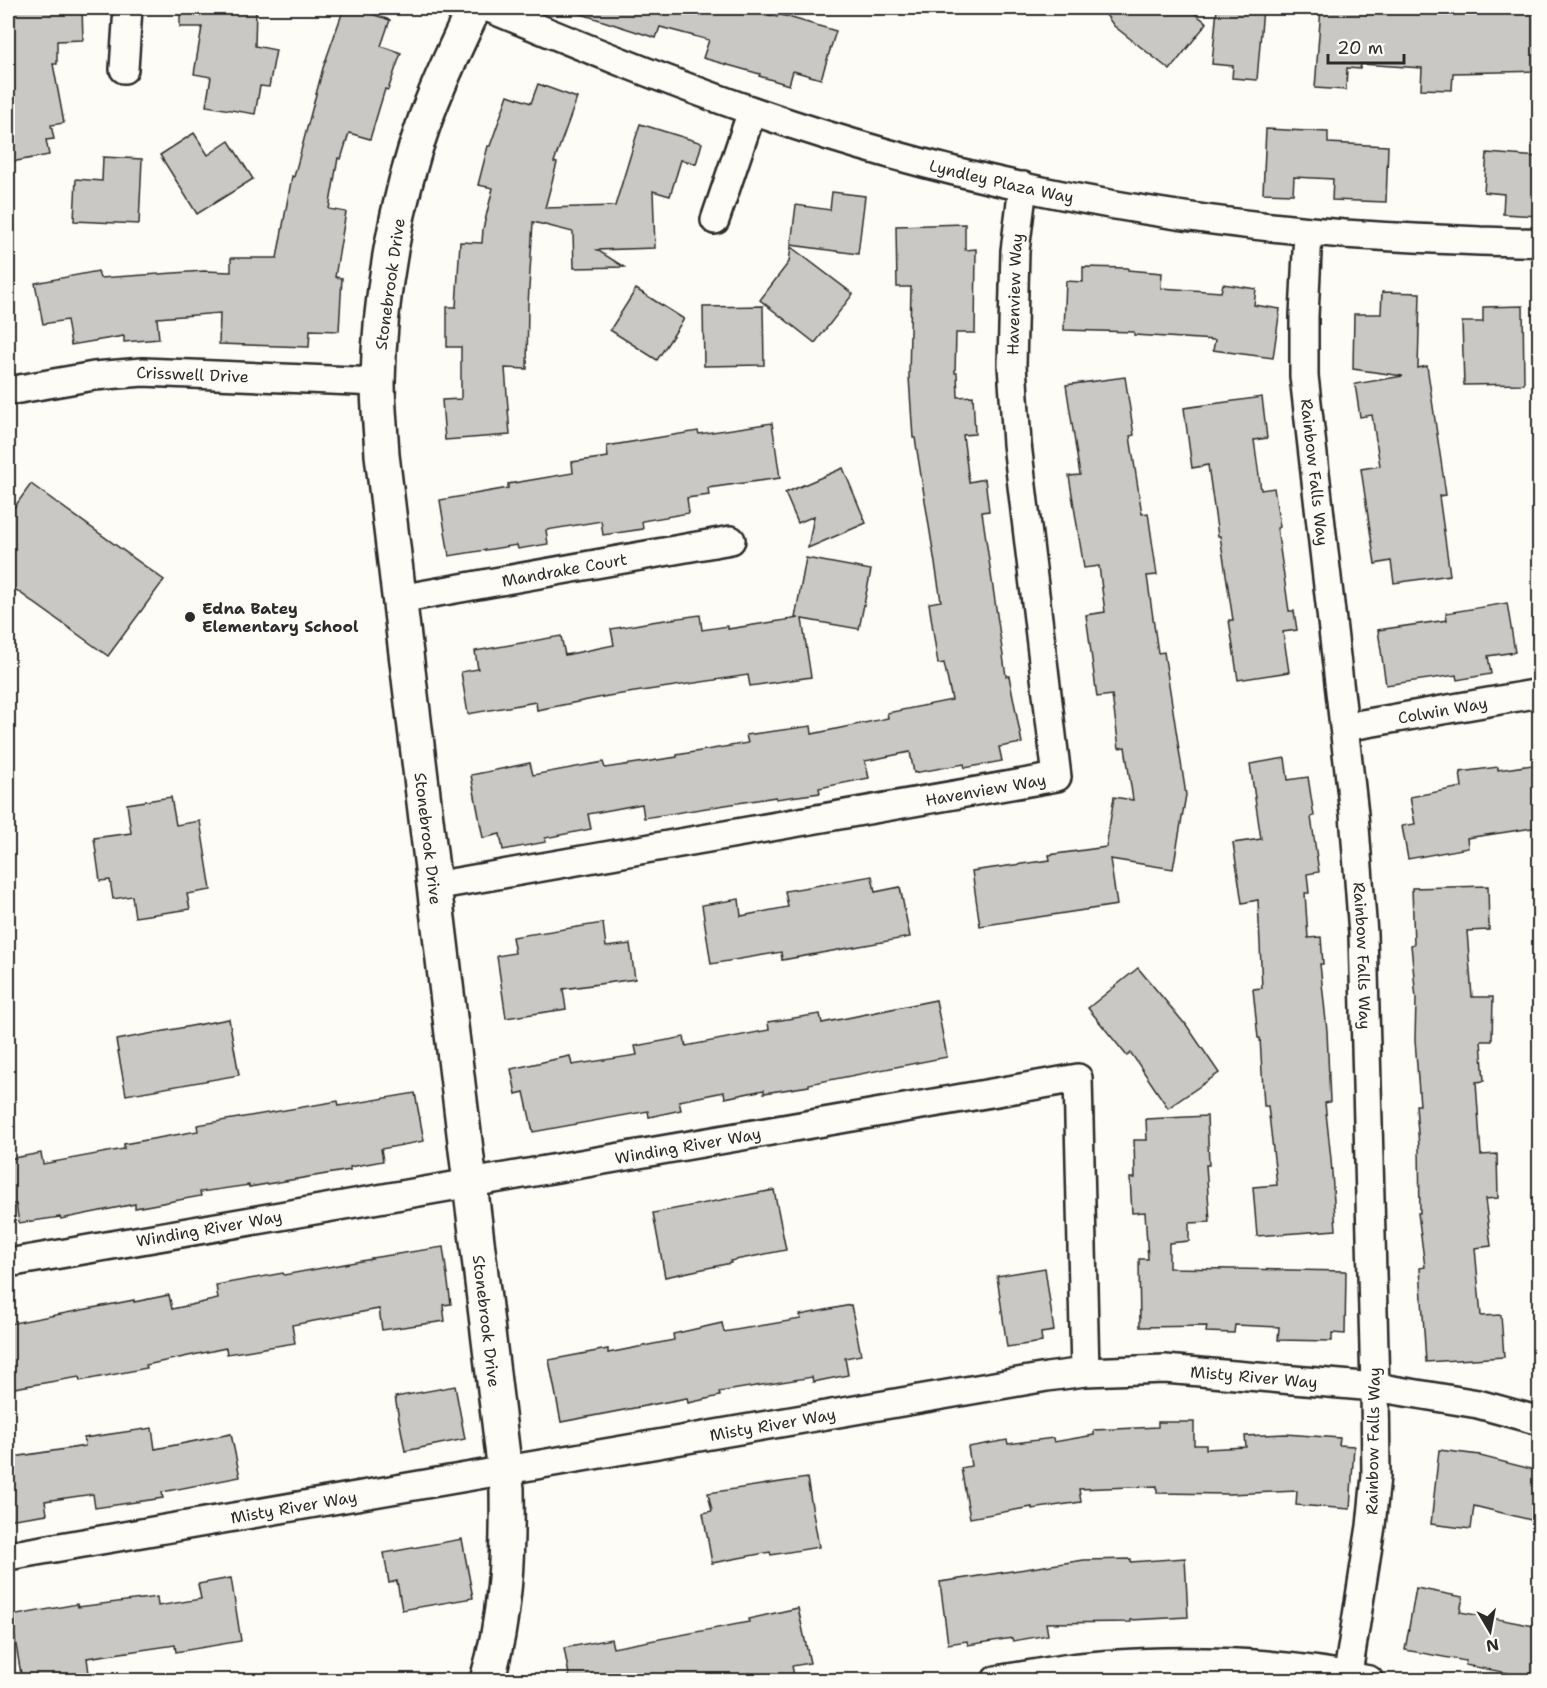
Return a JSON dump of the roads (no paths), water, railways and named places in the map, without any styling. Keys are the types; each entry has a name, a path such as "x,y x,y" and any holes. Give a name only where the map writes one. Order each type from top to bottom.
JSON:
{"street":[{"path":"124,69 128,8"},
{"name":"Stonebrook Drive","path":"474,8 445,68 424,121 408,175 392,244 382,314 378,382 382,455 506,1470 508,1552 502,1605 486,1680"},
{"name":"Lyndley Plaza Way","path":"489,8 634,68 796,126 920,162 1023,186 1182,215 1308,231 1407,238 1539,242"},
{"path":"715,220 752,111"},
{"name":"Havenview Way","path":"434,886 1057,777 1017,444 1012,364 1015,251 1023,186"},
{"name":"Rainbow Falls Way","path":"1308,231 1304,376 1345,727 1363,934 1376,1476 1355,1679"},
{"name":"Crisswell Drive","path":"8,391 94,376 143,372 378,382"},
{"name":"Mandrake Court","path":"399,599 731,540"},
{"name":"Colwin Way","path":"1345,727 1539,693"},
{"name":"Winding River Way","path":"8,1263 1078,1078 1085,1372"},
{"name":"Misty River Way","path":"8,1556 1085,1372 1165,1369 1375,1387 1478,1404 1539,1421"},
{"path":"996,1680 1065,1669 1129,1663 1187,1662 1275,1665 1355,1679"}],"place":[{"name":"Edna Batey Elementary School","path":"190,617"}]}
